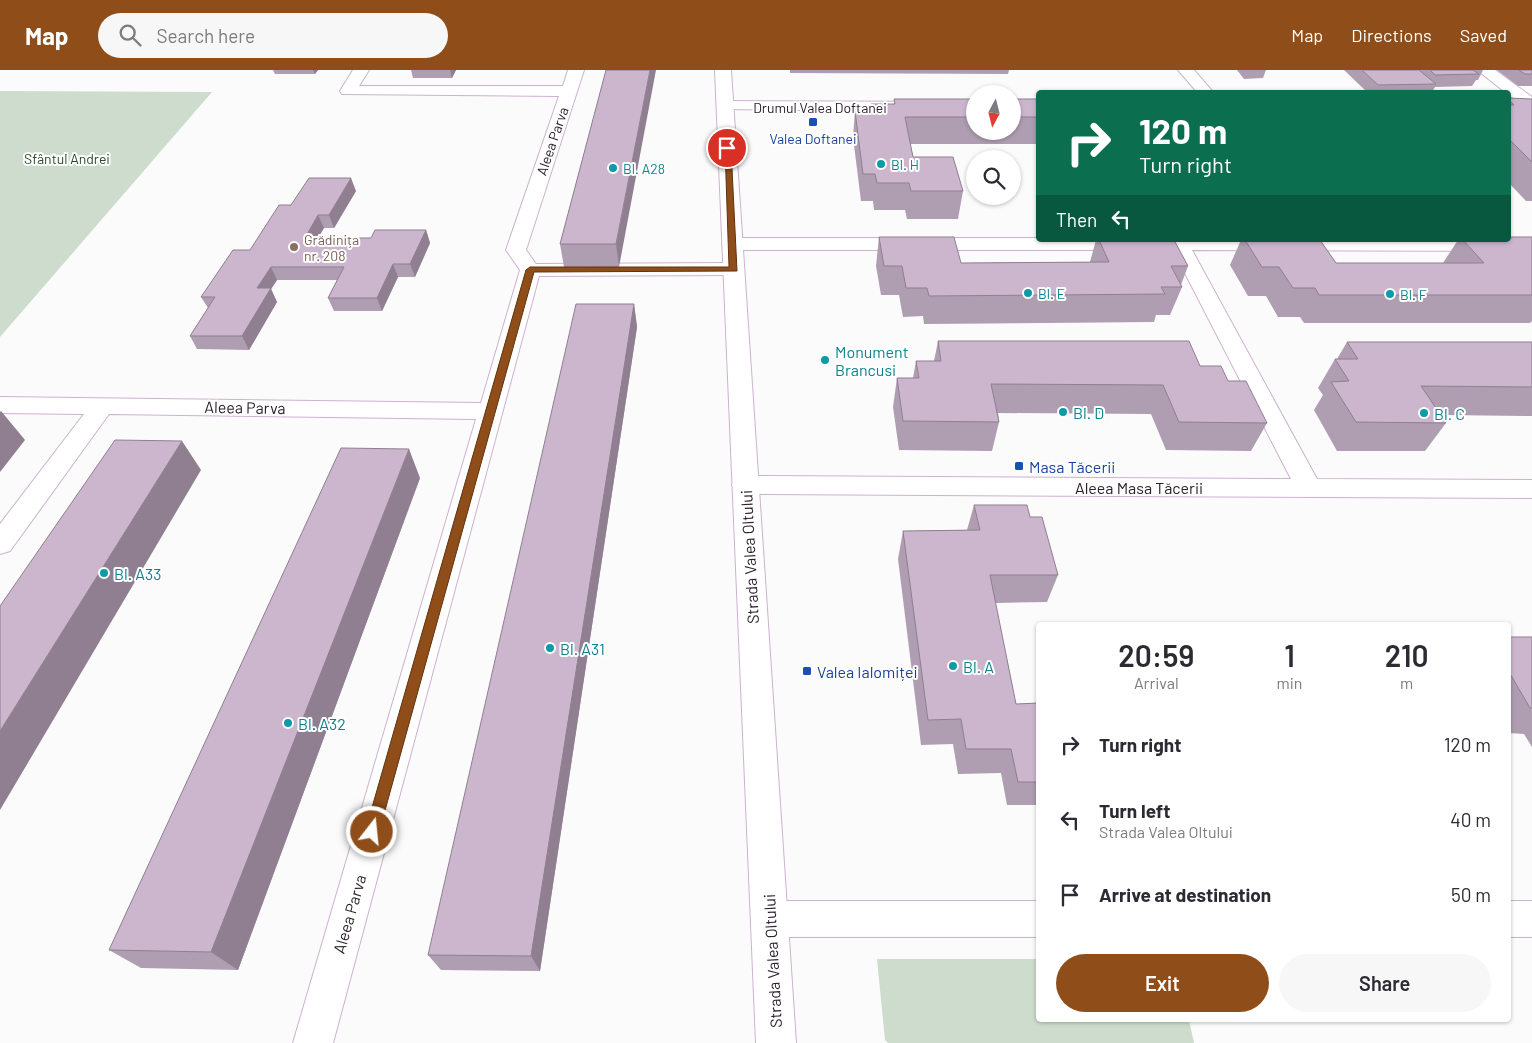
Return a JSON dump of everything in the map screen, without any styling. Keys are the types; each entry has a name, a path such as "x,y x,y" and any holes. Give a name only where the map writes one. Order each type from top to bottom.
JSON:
{"street":[{"path":"361,70 348,91 569,91"},
{"name":"Aleea Parva","path":"312,1043 530,270 516,250 576,70"},
{"name":"Strada Valea Oltului","path":"723,70 776,1043"},
{"path":"1186,70 1203,90"},
{"path":"1485,70 1507,90"},
{"path":"1511,94 1527,109"},
{"name":"Drumul Valea Doftanei","path":"725,106 966,108"},
{"path":"1178,242 1310,488"},
{"path":"732,244 1178,242 1532,245"},
{"path":"530,270 734,269"},
{"name":"Aleea Parva","path":"0,405 491,410"},
{"path":"0,544 102,406"},
{"name":"Aleea Masa Tăcerii","path":"745,485 1532,489"},
{"path":"769,919 1036,919"},
{"path":"1511,919 1532,919"}],"green space":[{"name":"Sfântul Andrei","path":"0,91 212,92 0,337"},
{"path":"877,959 1036,959 1036,1022 1189,1022 1194,1043 888,1043 885,1040"}],"building":[{"name":"Bl. A28","path":"606,70 650,70 616,244 560,244"},
{"path":"1362,70 1419,70 1436,84 1378,85"},
{"path":"1430,70 1473,70 1479,74 1435,75"},
{"path":"1519,70 1532,70 1532,74 1525,74"},
{"path":"1511,98 1532,99 1532,162 1511,141 1511,105 1514,105 1511,102"},
{"path":"894,99 966,99 966,117 905,117 913,157 953,157 963,191 911,191 909,183 877,183 875,174 863,174 855,111 872,111 871,104 895,104"},
{"path":"1021,99 1036,99 1036,117 1021,117"},
{"path":"309,178 351,178 329,215 318,215 305,238 371,238 375,230 426,230 410,264 393,264 377,298 328,298 344,267 271,267 257,288 271,288 242,336 190,336 215,297 201,297 233,250 250,250 279,205 291,205"},
{"path":"879,237 954,237 961,263 1109,262 1100,242 1175,242 1188,266 1171,266 1182,287 1161,287 1165,294 929,296 927,288 906,288 902,266 884,266"},
{"path":"1511,237 1532,237 1532,295 1319,295 1315,288 1293,288 1279,267 1262,267 1246,242 1321,242 1336,263 1484,263 1465,242 1511,242"},
{"name":"Bl. A31","path":"576,304 634,304 531,956 428,955"},
{"path":"938,341 1189,341 1200,366 1221,366 1228,381 1246,381 1267,423 1179,422 1163,385 991,384 999,422 903,421 897,378 919,378 916,361 941,361"},
{"path":"1347,342 1532,342 1532,387 1421,386 1446,423 1356,422 1331,382 1349,381 1335,359 1358,359"},
{"path":"115,440 182,441 0,731 0,606"},
{"path":"341,448 409,449 211,952 109,950"},
{"name":"Bl. A","path":"974,505 1027,505 1030,517 1042,517 1058,575 990,575 1016,704 1036,703 1036,782 1018,782 1011,749 966,749 961,719 928,720 903,531 980,530"},
{"path":"1511,637 1532,637 1532,708 1530,708 1511,675"}],"place":[{"name":"Valea Doftanei","path":"813,122"},
{"name":"Bl. H","path":"881,164"},
{"name":"Bl. A28","path":"613,168"},
{"name":"Grădinița nr. 208","path":"294,247"},
{"name":"Bl. E","path":"1028,293"},
{"name":"Bl. F","path":"1390,294"},
{"name":"Monument Brancusi","path":"825,360"},
{"name":"Bl. D","path":"1063,412"},
{"name":"Bl. C","path":"1424,413"},
{"name":"Masa Tăcerii","path":"1019,466"},
{"name":"Bl. A33","path":"104,573"},
{"name":"Bl. A31","path":"550,648"},
{"name":"Bl. A","path":"953,666"},
{"name":"Valea Ialomiței","path":"807,671"},
{"name":"Bl. A32","path":"288,723"}],"route":[{"path":"372,832 530,270 734,269 727,148"}]}
